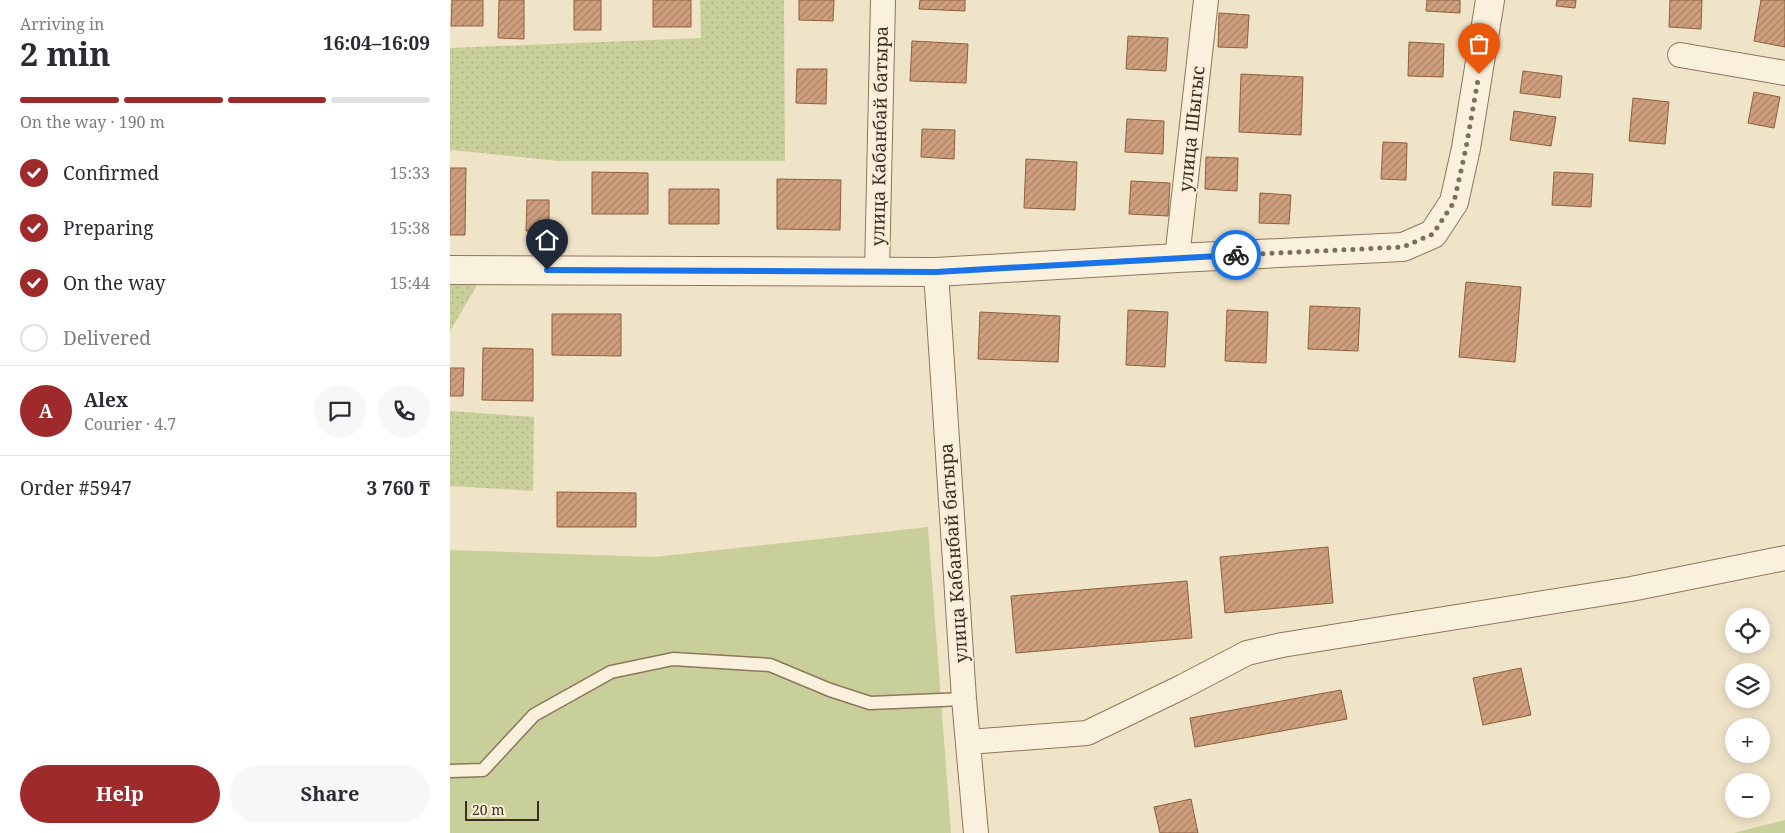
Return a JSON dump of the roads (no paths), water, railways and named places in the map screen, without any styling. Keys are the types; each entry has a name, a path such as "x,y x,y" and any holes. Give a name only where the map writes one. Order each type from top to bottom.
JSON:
{"street":[{"name":"улица Кабанбай батыра","path":"877,272 883,0"},
{"name":"улица Шыгыс","path":"1177,258 1206,0"},
{"path":"450,270 936,272 1403,247 1433,234 1454,202 1470,129 1490,0"},
{"path":"1680,55 1785,73"},
{"name":"улица Кабанбай батыра","path":"936,272 964,698 976,833"},
{"path":"968,742 1087,733 1247,653 1282,644 1631,589 1785,558"}],"lane":[{"path":"450,771 483,770 534,715 612,672 673,659 770,665 870,704 964,698"}]}
